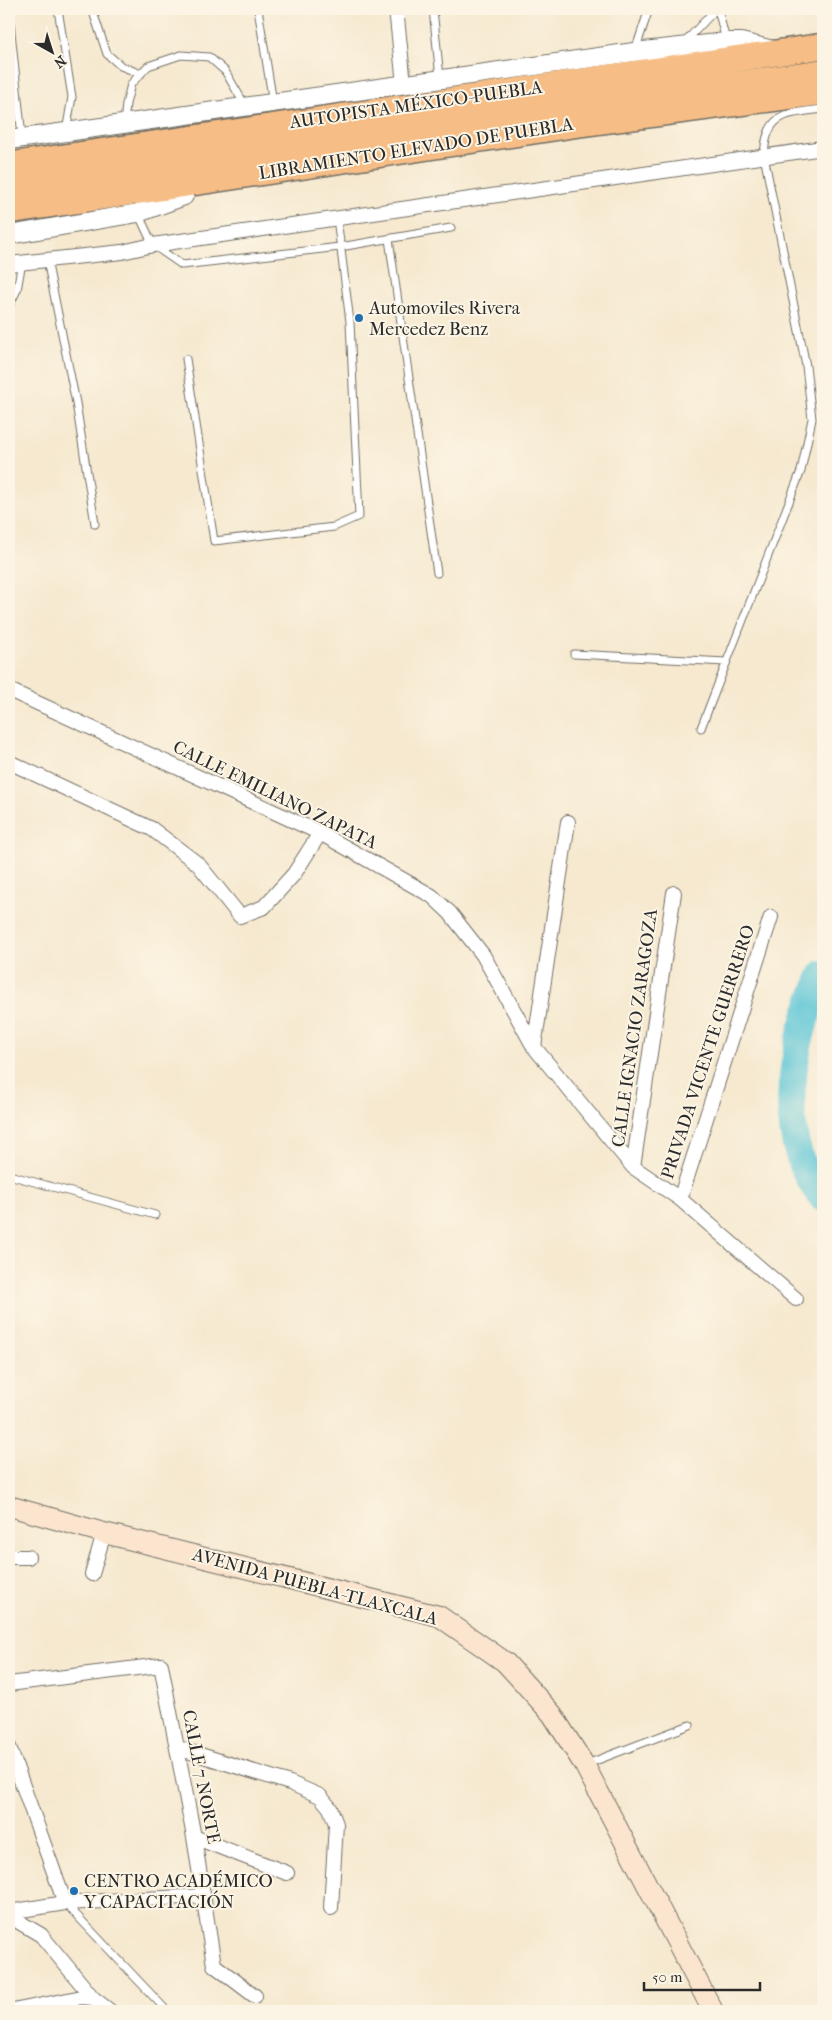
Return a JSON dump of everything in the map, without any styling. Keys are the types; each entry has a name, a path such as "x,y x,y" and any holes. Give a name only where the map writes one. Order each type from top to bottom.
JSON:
{"highway":[{"name":"AUTOPISTA MÉXICO-PUEBLA","path":"9,165 823,46"},
{"name":"LIBRAMIENTO ELEVADO DE PUEBLA","path":"9,188 823,72"},
{"name":"LIBRAMIENTO ELEVADO DE PUEBLA","path":"9,211 563,126 823,92"},
{"path":"9,223 823,104"}],"main road":[{"name":"AVENIDA PUEBLA-TLAXCALA","path":"9,1506 104,1533 439,1616 505,1662 552,1714 585,1766 713,2011"}],"street":[{"path":"396,9 404,84"},
{"path":"16,139 634,52 726,42 742,42 780,52"},
{"path":"16,263 122,252 153,245 823,148"},
{"path":"9,235 138,213 184,196"},
{"name":"CALLE EMILIANO ZAPATA","path":"9,690 320,833 432,896 450,913 482,956 534,1046 634,1168 680,1199 796,1299"},
{"path":"9,762 152,829 198,864 240,916 264,907 294,874 320,833"},
{"path":"534,1046 568,822"},
{"name":"CALLE IGNACIO ZARAGOZA","path":"634,1168 674,893"},
{"name":"PRIVADA VICENTE GUERRERO","path":"680,1199 771,917"},
{"path":"92,1574 104,1533"},
{"path":"9,1557 28,1557"},
{"name":"CALLE 7 NORTE","path":"9,1684 161,1665 194,1837 214,1965 255,1996"},
{"path":"9,1747 65,1902"},
{"path":"178,1748 290,1783 320,1796 330,1808 336,1824 331,1908"},
{"path":"194,1837 287,1873"},
{"path":"9,1914 65,1902 203,1896"},
{"path":"9,1914 41,1935 88,1997 110,2011"},
{"path":"13,2011 88,1997"}],"lane":[{"path":"58,9 72,97 66,133"},
{"path":"92,9 107,54 121,66 141,74"},
{"path":"258,9 273,103"},
{"path":"434,9 440,79"},
{"path":"634,52 649,9"},
{"path":"679,47 717,9 726,42"},
{"path":"9,13 16,139"},
{"path":"124,125 126,104 131,84 148,66 181,55 209,56 225,71 246,107"},
{"path":"701,728 801,471 812,419 806,366 764,156 764,139 772,124 786,114 823,109"},
{"path":"138,213 153,245 182,264 340,246 451,228"},
{"path":"186,359 214,541 334,528 359,516 350,322 337,218"},
{"path":"389,239 437,574"},
{"path":"47,260 76,402 95,524"},
{"path":"9,306 17,290 16,263"},
{"path":"574,654 726,662"},
{"path":"9,1175 155,1215"},
{"path":"585,1766 690,1725"},
{"path":"65,1902 167,2011"}],"waterway":[{"path":"823,974 803,1028 792,1088 792,1118 797,1147 807,1174 823,1198"}],"place":[{"name":"Automoviles Rivera Mercedez Benz","path":"359,318"},
{"name":"CENTRO ACADÉMICO Y CAPACITACIÓN","path":"74,1891"}]}
